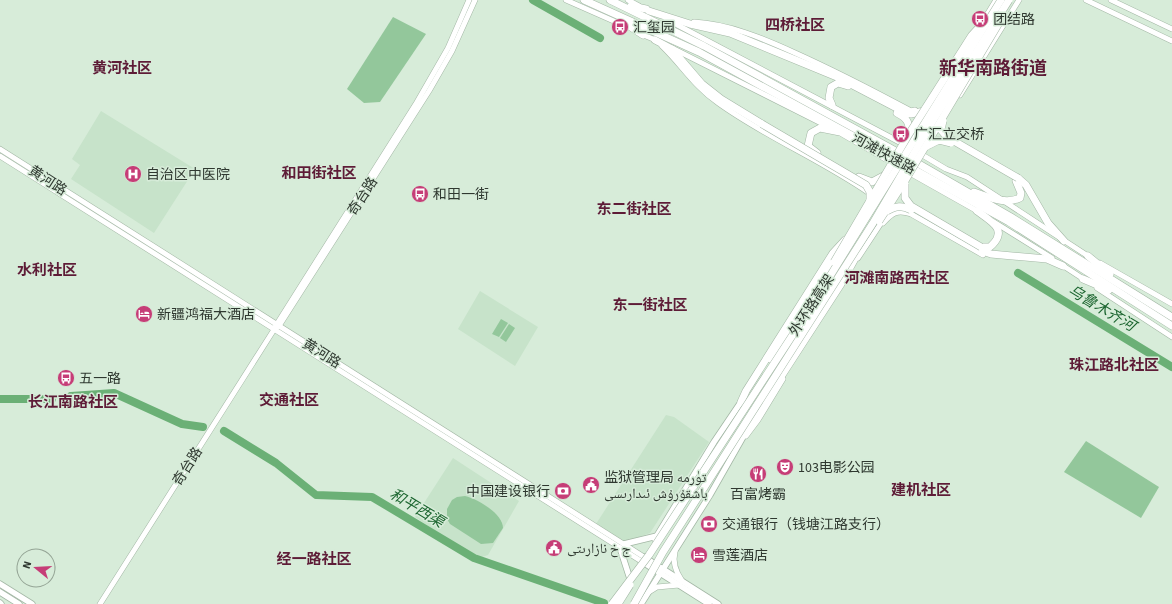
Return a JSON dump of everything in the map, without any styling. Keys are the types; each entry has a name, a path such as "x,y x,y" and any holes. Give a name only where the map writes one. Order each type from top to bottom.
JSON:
{"highway":[{"name":"河滩快速路","path":"584,0 699,52 934,180 1008,222 1172,326"},
{"name":"河滩快速路","path":"610,0 704,46 965,190 1172,317"},
{"name":"外环路高架","path":"613,604 809,310 1001,0"},
{"path":"803,334 886,212 1002,18 1009,0"},
{"name":"外环路高架","path":"634,604 663,552 873,224 938,113 1009,0"},
{"path":"619,4 648,10 677,21 730,33 842,79 906,113 915,114 924,111"},
{"path":"602,8 643,35"},
{"path":"809,310 849,235 887,174 909,134 972,35 994,12"},
{"path":"657,41 672,49 702,84 721,99 866,185 872,199"},
{"path":"832,105 829,98 831,87 838,83 853,88 905,117 908,122 909,134"},
{"path":"944,116 941,130 947,137 1026,185 1048,223 1064,241"},
{"path":"840,132 826,129 815,129 811,133 808,146 816,153 866,181 872,182 887,174"},
{"path":"925,147 939,140 944,140 1017,179 1021,189 1020,198 1013,201 1002,201 965,190"},
{"path":"906,179 904,193 906,202 980,249 990,247 996,241 999,233 996,225 977,211"},
{"path":"886,212 894,207 904,206 980,249 1003,255 1048,259 1063,266"},
{"path":"741,402 833,253 849,235"},
{"path":"751,422 841,284 858,253"},
{"path":"1088,256 1139,296"},
{"path":"1083,279 1131,300"},
{"path":"629,604 663,552"},
{"path":"618,604 645,557"}],"main road":[{"path":"613,604 645,557 714,442 741,402"},
{"path":"641,604 710,495 751,422"},
{"path":"630,579 622,546 658,536"},
{"path":"645,557 662,571 710,604"},
{"path":"680,583 718,604"},
{"path":"0,584 32,604"},
{"path":"0,592 19,604"}],"street":[{"path":"432,81 469,0"},
{"path":"432,81 452,50 475,0"},
{"path":"566,0 657,41 840,132 977,211 1172,336"},
{"path":"628,0 832,105 899,141 946,169 967,177 1088,256 1144,286 1172,304"},
{"path":"899,141 906,140 916,133 996,0"},
{"path":"927,157 929,143 1019,0"},
{"path":"1086,0 1172,41"},
{"path":"1111,0 1172,29"},
{"path":"1135,23 1140,14"},
{"path":"677,21 706,23 759,37 853,80 911,111 924,108 936,101"},
{"path":"657,41 685,72 717,102 872,199"},
{"name":"奇台路","path":"100,604 432,81"},
{"name":"黄河路","path":"0,149 622,546 645,557"},
{"name":"黄河路","path":"0,156 276,326"},
{"path":"741,402 892,169 892,163"},
{"path":"740,443 758,420 872,234 908,180 917,177"},
{"path":"872,234 890,215 902,211 911,214 991,258 1003,255"},
{"path":"648,592 657,587 680,583 673,559 675,550"}],"shaded area":[{"name":"自治区中医院","path":"101,111 195,169 154,233 71,179 80,165 72,159"},
{"path":"480,291 538,327 515,366 458,329"},
{"path":"666,415 674,417 709,442 650,533 625,542 596,524"},
{"path":"453,458 519,501 488,555 479,558 460,548 415,517"}],"green space":[{"path":"393,17 426,34 380,102 364,103 347,89"},
{"path":"501,319 508,323 499,337 492,334"},
{"path":"509,324 515,328 506,342 500,338"},
{"path":"1086,441 1159,487 1141,518 1064,472"},
{"path":"465,496 476,500 489,508 502,523 503,528 493,543 481,544 450,524 447,519 447,509 452,500 457,497"}],"waterway":[{"name":"乌鲁木齐河","path":"533,0 600,38"},
{"name":"乌鲁木齐河","path":"1018,273 1172,367"},
{"name":"和平西渠","path":"71,396 114,393 182,424 203,427"},
{"name":"和平西渠","path":"0,399 52,399"},
{"name":"和平西渠","path":"224,431 276,463 316,495 372,497 474,558 604,603"}],"place":[{"name":"团结路","path":"980,19"},
{"name":"汇玺园","path":"620,27"},
{"name":"广汇立交桥","path":"901,134"},
{"name":"自治区中医院","path":"133,174"},
{"name":"和田一街","path":"420,194"},
{"name":"新疆鸿福大酒店","path":"144,314"},
{"name":"五一路","path":"66,378"},
{"name":"103电影公园","path":"785,467"},
{"name":"百富烤霸","path":"758,474"},
{"name":"监狱管理局 تۈرمە باشقۇرۇش ئىدارىسى","path":"591,485"},
{"name":"中国建设银行","path":"563,491"},
{"name":"交通银行（钱塘江路支行）","path":"709,524"},
{"name":"ج خ نازارىتى","path":"554,548"},
{"name":"雪莲酒店","path":"699,555"}],"district":[{"name":"四桥社区","path":"795,25"},
{"name":"黄河社区","path":"122,68"},
{"name":"新华南路街道","path":"993,68"},
{"name":"和田街社区","path":"319,173"},
{"name":"东二街社区","path":"634,209"},
{"name":"水利社区","path":"47,270"},
{"name":"河滩南路西社区","path":"897,278"},
{"name":"东一街社区","path":"650,305"},
{"name":"珠江路北社区","path":"1114,365"},
{"name":"交通社区","path":"289,400"},
{"name":"长江南路社区","path":"73,402"},
{"name":"建机社区","path":"921,490"},
{"name":"经一路社区","path":"314,559"}]}
